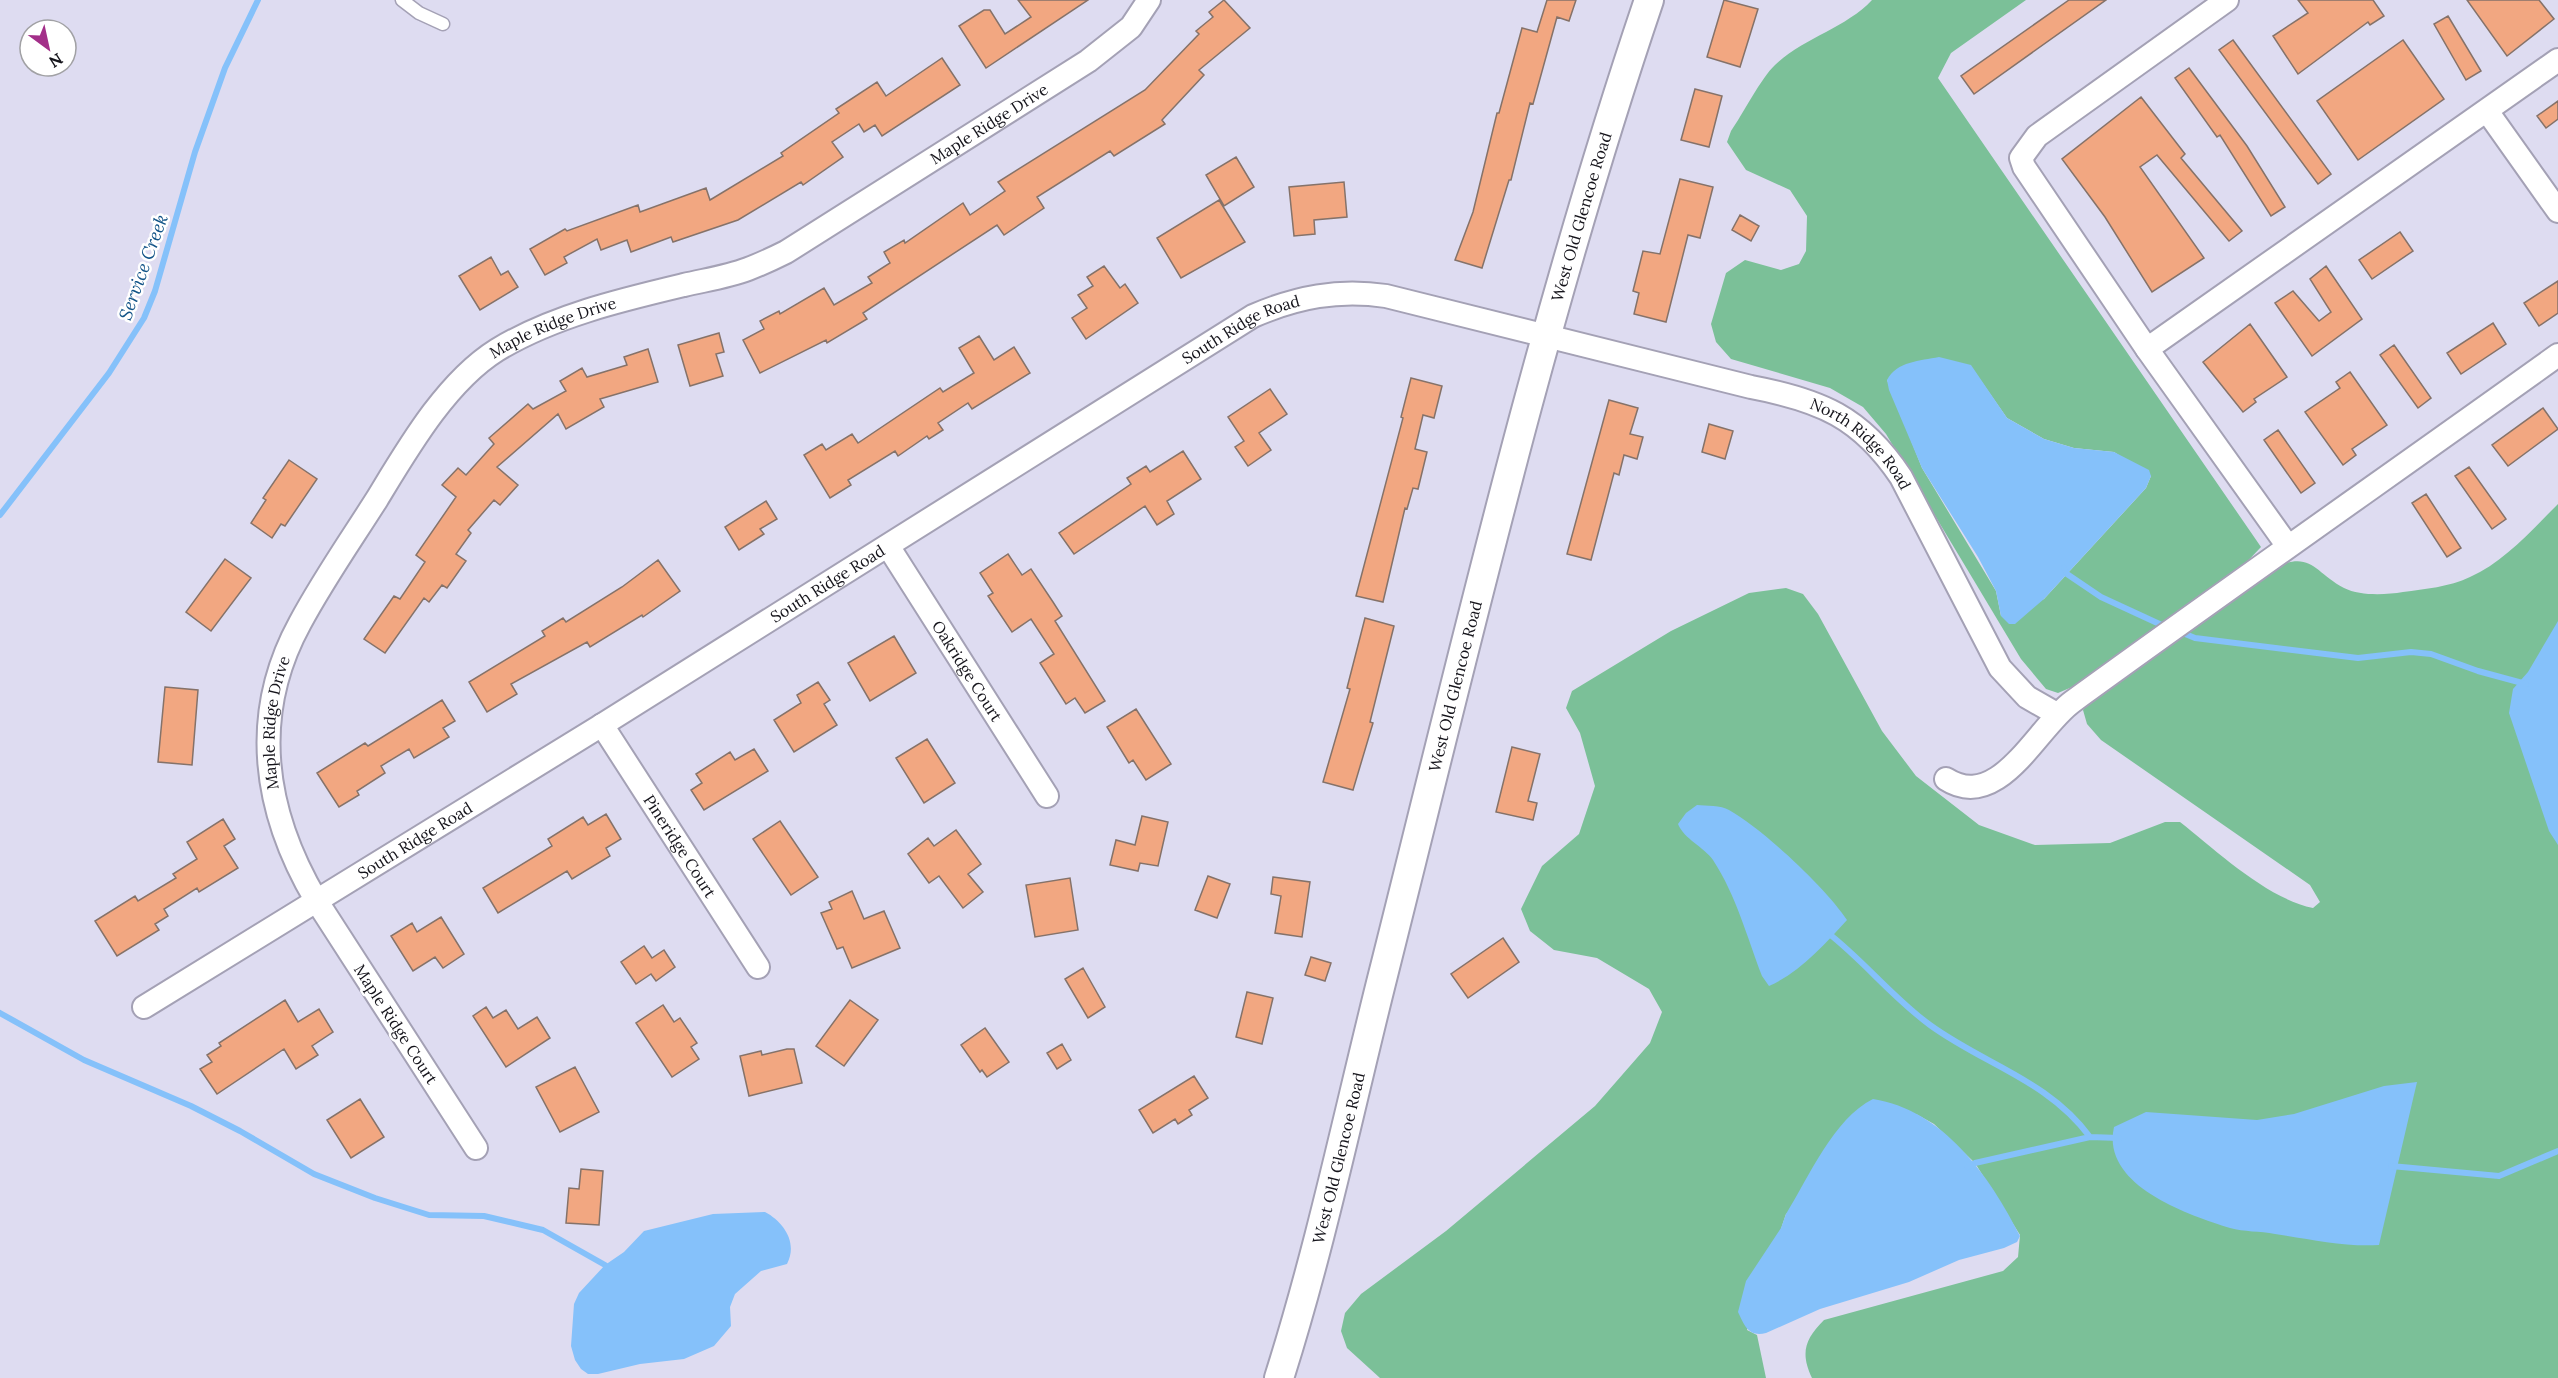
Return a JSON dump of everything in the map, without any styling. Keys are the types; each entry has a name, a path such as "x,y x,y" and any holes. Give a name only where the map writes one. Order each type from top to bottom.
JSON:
{"street":[{"name":"Maple Ridge Drive","path":"316,900 296,866 276,812 268,754 273,696 284,659 299,623 389,480 448,392 497,350 554,323 618,301 747,270 786,252 1088,61 1131,27 1149,0"},
{"name":"West Old Glencoe Road","path":"1279,1378 1323,1218 1546,334 1619,88 1649,0"},
{"path":"2227,0 2037,136 2021,158 2030,175 2147,349 2288,545"},
{"path":"2147,349 2558,60"},
{"path":"2487,111 2558,211"},
{"name":"South Ridge Road","path":"144,1007 888,546 1244,322 1285,303 1318,295 1369,293 1546,334"},
{"name":"North Ridge Road","path":"1546,334 1751,387 1793,394 1822,405 1849,420 1883,451 1900,477 2000,668 2027,697 2055,713"},
{"path":"1946,779 1969,788 1990,783 2027,752 2055,713 2558,355"},
{"name":"Oakridge Court","path":"888,546 1047,796"},
{"name":"Pineridge Court","path":"602,724 758,967"},
{"name":"Maple Ridge Court","path":"316,900 476,1148"}],"lane":[{"path":"402,0 419,14 443,24"}],"green space":[{"path":"1872,0 2026,0 1951,53 1938,78 2261,547 2242,567 2079,684 2058,693 2046,689 2021,659 1886,434 1863,407 1830,388 1731,359 1716,342 1711,324 1726,273 1745,260 1781,270 1799,264 1806,251 1807,216 1790,190 1746,170 1727,142 1731,131 1758,87 1775,65 1798,47 1862,10","holes":["1970,365 2007,418 2044,439 2074,448 2114,452 2151,476 2146,488 2044,599 2001,616 1996,591 1922,468 1887,380"]},
{"path":"2558,504 2558,1378 1812,1378 1806,1361 1806,1347 1812,1334 1824,1320 2003,1271 2018,1257 2020,1235 1975,1163 1934,1124 1916,1114 1786,1214 1747,1330 1757,1335 1766,1378 1380,1378 1347,1348 1341,1331 1345,1313 1361,1294 1446,1231 1595,1106 1650,1043 1662,1012 1649,989 1597,958 1554,950 1530,931 1521,909 1542,866 1579,834 1595,786 1580,733 1566,708 1572,691 1671,631 1749,593 1786,588 1803,594 1818,614 1882,731 1916,776 1979,825 2035,845 2110,843 2165,822 2180,822 2260,884 2295,903 2313,908 2320,902 2310,885 2101,740 2087,724 2083,710 2090,698 2275,567 2297,561 2305,562 2344,588 2365,594 2428,589 2462,580 2482,571 2517,545"}],"water":[{"path":"1939,357 1971,365 2007,418 2044,439 2074,448 2114,452 2149,470 2151,476 2146,488 2044,599 2015,624 2009,624 2001,616 1996,591 1978,557 1922,468 1889,390 1887,380 1903,365"},
{"path":"2558,621 2558,845 2549,831 2509,713 2513,689 2528,672"},
{"path":"1697,805 1726,808 1759,831 1809,876 1847,920 1801,966 1769,986 1762,976 1735,902 1721,873 1709,855 1685,834 1678,824 1686,813"},
{"path":"2417,1082 2379,1245 2327,1242 2235,1229 2212,1222 2171,1205 2133,1181 2120,1165 2113,1147 2114,1127 2146,1112 2257,1120 2294,1114 2384,1086"},
{"path":"1873,1099 1898,1106 1921,1117 1942,1131 1962,1149 1979,1169 2008,1213 2020,1236 2017,1242 2004,1248 1959,1260 1909,1282 1820,1309 1766,1333 1755,1334 1748,1330 1738,1312 1746,1281 1781,1228 1786,1214 1813,1166 1834,1134 1859,1108"},
{"path":"765,1212 778,1221 790,1241 790,1256 787,1264 761,1271 735,1294 730,1307 731,1326 714,1346 684,1359 640,1364 598,1374 588,1374 581,1369 575,1360 571,1346 574,1304 579,1293 605,1265 624,1252 644,1231 713,1214"}],"building":[{"path":"1018,0 1088,0 986,68 959,26 984,10 990,10 1005,34 1031,17"},
{"path":"1224,0 1250,28 1199,70 1204,75 1162,120 1165,124 1114,156 1110,151 1037,197 1044,208 1004,235 997,225 863,313 867,319 827,343 826,340 760,373 743,340 764,329 760,321 779,311 780,314 824,288 834,305 872,283 868,277 890,263 884,252 904,240 905,243 963,203 970,215 1005,191 998,182 1145,90 1199,34 1196,31 1213,17 1209,12"},
{"path":"1547,0 1576,0 1569,21 1557,17 1533,104 1530,103 1511,180 1509,180 1482,268 1455,260 1473,212 1497,113 1499,113 1522,28 1537,32"},
{"path":"1724,0 1758,9 1740,67 1707,57"},
{"path":"2069,0 2106,0 1974,94 1961,76"},
{"path":"2298,0 2373,0 2384,16 2370,25 2368,22 2298,74 2273,36 2308,13"},
{"path":"2467,0 2539,0 2554,19 2507,56"},
{"path":"2448,16 2481,71 2466,80 2434,24"},
{"path":"2233,40 2331,174 2318,184 2219,50"},
{"path":"2403,40 2444,99 2358,160 2317,101"},
{"path":"942,58 960,85 882,136 875,125 864,132 859,124 832,142 843,157 803,185 801,182 738,220 673,242 671,237 631,252 627,240 601,250 597,239 564,257 567,263 545,275 530,249 565,229 567,231 638,205 640,212 706,188 710,200 783,156 781,153 839,113 836,109 877,82 886,96"},
{"path":"2189,68 2247,146 2285,207 2271,216 2220,135 2217,137 2175,78"},
{"path":"1695,89 1722,96 1709,147 1681,140"},
{"path":"2141,97 2185,154 2181,158 2242,231 2229,241 2157,155 2140,167 2204,258 2152,292 2105,217 2062,159"},
{"path":"2558,101 2558,119 2546,128 2537,116"},
{"path":"1236,157 1254,187 1224,206 1206,175"},
{"path":"1680,179 1713,187 1700,238 1688,235 1666,322 1634,314 1639,293 1633,291 1643,251 1660,254"},
{"path":"1344,182 1347,217 1314,220 1315,234 1294,236 1289,187"},
{"path":"1219,200 1245,242 1181,278 1157,238"},
{"path":"1740,215 1759,226 1751,241 1732,230"},
{"path":"2400,232 2413,251 2372,279 2359,260"},
{"path":"491,257 501,275 508,271 518,287 480,310 459,276"},
{"path":"1104,266 1120,288 1125,284 1138,303 1086,339 1072,318 1087,308 1078,295 1093,286 1087,277"},
{"path":"2326,266 2362,319 2312,356 2275,303 2293,291 2319,321 2331,312 2310,279"},
{"path":"2558,281 2558,313 2539,326 2524,303"},
{"path":"2493,323 2506,344 2461,374 2447,353"},
{"path":"2250,324 2287,377 2254,399 2256,402 2243,412 2203,362"},
{"path":"719,333 724,352 716,354 723,376 690,386 678,345"},
{"path":"979,336 994,360 1014,347 1030,373 972,409 968,403 938,423 943,430 929,439 927,436 898,456 895,451 848,480 851,485 830,498 804,455 822,444 826,450 852,434 858,443 940,388 943,392 974,373 959,348"},
{"path":"2394,345 2431,398 2418,408 2380,355"},
{"path":"648,349 658,382 600,399 604,407 566,429 558,414 497,467 518,485 500,505 494,500 468,530 471,533 456,554 466,561 447,588 442,585 429,602 424,598 385,653 364,639 394,596 400,599 425,562 416,555 456,497 442,485 458,468 466,475 494,444 489,438 528,404 533,409 566,391 560,381 582,368 587,377 627,365 624,357"},
{"path":"2350,372 2387,425 2352,449 2356,455 2343,465 2305,412 2340,388 2336,382"},
{"path":"1411,378 1442,386 1434,418 1423,415 1415,449 1427,452 1418,489 1413,488 1407,509 1405,508 1383,602 1356,596 1403,418 1401,417"},
{"path":"1270,389 1287,414 1259,433 1271,450 1248,466 1235,447 1244,441 1228,417"},
{"path":"1609,400 1638,408 1630,434 1643,437 1637,459 1624,455 1619,475 1614,473 1591,560 1567,554"},
{"path":"2543,408 2558,429 2508,466 2492,445"},
{"path":"1709,424 1733,431 1725,459 1702,452"},
{"path":"2278,430 2315,483 2301,493 2264,440"},
{"path":"1183,451 1201,479 1167,501 1174,514 1157,525 1145,506 1074,554 1059,533 1131,484 1127,478 1146,466 1150,472"},
{"path":"289,460 317,479 285,526 281,524 272,538 251,523 266,500 263,498"},
{"path":"2469,467 2506,519 2492,529 2455,476"},
{"path":"2426,494 2461,548 2447,557 2412,503"},
{"path":"766,501 777,519 760,529 764,534 739,550 725,527"},
{"path":"1008,554 1022,575 1031,569 1053,602 1062,616 1055,621 1105,701 1085,713 1075,698 1066,704 1040,663 1054,654 1031,619 1012,632 988,596 993,593 980,573"},
{"path":"225,559 251,578 211,631 186,612"},
{"path":"658,560 680,591 643,617 642,615 590,647 587,642 511,684 517,694 487,712 469,682 545,636 542,631 563,618 566,622 622,587"},
{"path":"1365,618 1394,626 1370,722 1373,723 1353,790 1323,782 1350,689 1347,688"},
{"path":"894,636 916,673 870,701 848,663"},
{"path":"818,682 830,700 824,704 837,725 794,752 774,720 801,703 797,695"},
{"path":"165,687 198,690 192,765 158,762"},
{"path":"442,700 455,721 443,728 449,737 414,758 409,749 381,766 385,773 357,791 359,795 339,807 317,773 365,743 368,746"},
{"path":"1136,709 1171,764 1146,780 1133,760 1129,763 1107,727"},
{"path":"927,739 955,783 924,803 896,758"},
{"path":"1512,747 1540,754 1528,801 1537,803 1533,820 1496,812"},
{"path":"754,749 768,771 704,810 691,790 702,783 696,774 730,752 735,760"},
{"path":"606,814 621,839 606,848 610,856 572,879 567,871 498,913 483,888 552,846 548,839 583,817 588,825"},
{"path":"1142,816 1168,822 1158,866 1140,863 1138,871 1110,865 1116,840 1135,845"},
{"path":"223,819 235,839 224,846 238,868 199,892 197,888 164,909 168,916 155,924 159,930 117,956 95,921 135,896 138,901 176,878 173,874 197,859 187,842"},
{"path":"780,821 818,877 791,895 753,839"},
{"path":"956,830 981,864 968,874 983,892 963,908 939,876 929,883 908,854 928,838 934,846"},
{"path":"1208,876 1230,884 1217,918 1195,910"},
{"path":"1273,877 1310,882 1302,937 1275,933 1281,896 1271,894"},
{"path":"1070,878 1078,930 1035,937 1026,885"},
{"path":"852,891 864,919 884,911 900,948 852,968 843,947 837,949 821,913 832,909 829,902"},
{"path":"441,917 464,954 443,968 435,957 413,971 391,936 412,923 417,932"},
{"path":"1503,938 1519,962 1468,998 1451,974"},
{"path":"644,946 652,958 664,950 675,967 656,981 651,974 636,984 621,962"},
{"path":"1311,957 1331,963 1325,981 1305,975"},
{"path":"1083,968 1105,1007 1088,1018 1065,979"},
{"path":"1247,992 1273,998 1262,1044 1236,1037"},
{"path":"285,1000 298,1022 319,1009 333,1032 312,1046 318,1055 296,1069 284,1049 217,1094 200,1069 212,1062 207,1055 221,1046 219,1043"},
{"path":"850,1000 878,1020 844,1066 816,1046"},
{"path":"663,1005 674,1022 680,1018 697,1043 691,1047 699,1059 672,1077 636,1023"},
{"path":"486,1007 493,1018 506,1010 518,1029 537,1017 550,1038 506,1067 473,1016"},
{"path":"985,1028 1009,1062 987,1077 982,1070 980,1072 961,1045"},
{"path":"1062,1044 1071,1060 1057,1069 1047,1053"},
{"path":"794,1049 802,1083 749,1096 740,1056 761,1051 762,1055"},
{"path":"575,1067 599,1112 560,1132 536,1087"},
{"path":"1194,1076 1208,1098 1189,1110 1192,1115 1178,1124 1175,1119 1153,1133 1139,1110"},
{"path":"360,1099 384,1137 351,1158 327,1120"},
{"path":"581,1169 603,1171 599,1225 566,1223 569,1188 579,1189"}],"waterway":[{"name":"Service Creek","path":"0,515 109,373 144,318 155,291 195,152 225,68 258,0"},
{"path":"2064,568 2067,574 2101,597 2166,627"},
{"path":"2178,631 2195,638 2358,658 2411,652 2431,654 2478,671 2526,684"},
{"path":"1828,933 1930,1025 2035,1087 2073,1117 2090,1137"},
{"path":"0,1013 84,1060 191,1106 240,1131 314,1174 375,1198 429,1215 484,1216 543,1230 605,1265"},
{"path":"1968,1167 1975,1163 2090,1137 2119,1138"},
{"path":"2391,1166 2499,1176 2558,1151"}]}
